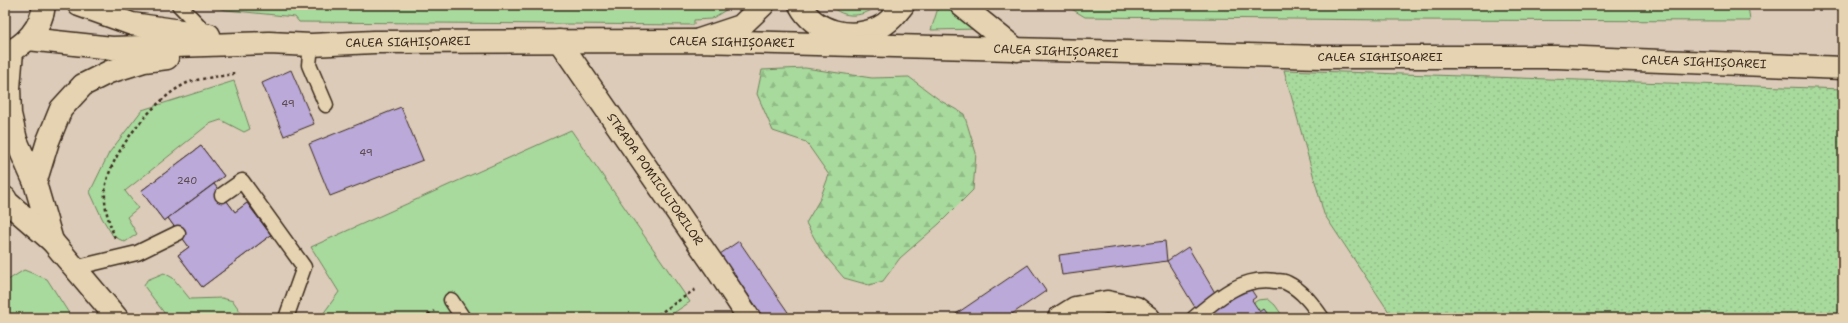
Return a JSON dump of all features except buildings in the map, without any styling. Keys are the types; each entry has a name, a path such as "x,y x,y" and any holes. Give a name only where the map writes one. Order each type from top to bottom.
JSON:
{"main road":[{"path":"44,5 38,24 15,48 9,88 10,114 16,140 35,183 52,241"},
{"name":"CALEA SIGHIȘOAREI","path":"79,5 132,24 269,43"},
{"path":"696,41 741,26 763,5"},
{"path":"800,5 815,22 846,39 879,27 893,17 903,5"},
{"path":"961,5 1016,50"},
{"name":"CALEA SIGHIȘOAREI","path":"15,48 112,48 269,43 311,44 374,42 846,39 1016,50 1323,57 1557,57 1843,68"},
{"name":"STRADA POMICULTORILOR","path":"559,41 718,270 749,318"},
{"path":"35,183 48,141 61,109 83,85 109,72 144,61 269,43"},
{"path":"5,198 7,202 52,241 117,318"},
{"path":"1058,318 1075,308 1107,302 1136,308 1149,318"}],"lane":[{"path":"180,5 208,35"},
{"path":"311,44 309,65 326,105"},
{"path":"222,195 242,181 304,267 286,318"},
{"path":"74,268 137,253 178,233"},
{"path":"1194,318 1233,287 1264,279 1287,283 1308,299 1322,318"},
{"path":"451,300 463,318"}],"path":[{"path":"122,256 106,214 105,190 112,167 125,144 141,121 159,102 186,84 233,74 232,48"},
{"path":"654,318 696,289"}],"green space":[{"path":"204,5 734,5 711,19 694,20 694,25 299,22 295,17 226,10"},
{"path":"829,5 880,5 867,12 848,15 835,10"},
{"path":"939,5 948,5 978,29 931,30"},
{"path":"1065,5 1748,5 1750,21 1085,17"},
{"path":"805,68 872,78 909,77 941,101 964,114 976,153 973,190 939,224 900,258 883,281 869,285 844,278 822,252 806,223 820,199 829,175 806,142 773,131 757,94 762,70"},
{"path":"1284,70 1843,89 1843,318 1393,318 1324,214"},
{"path":"234,81 250,129 244,132 221,120 209,124 125,191 138,208 127,217 137,234 125,242 113,236 102,218 90,192 109,153 142,110"},
{"path":"571,130 690,302 666,318 320,318 339,292 311,247"},
{"path":"24,270 47,279 72,318 5,318 5,282"},
{"path":"164,273 173,278 190,299 222,298 233,301 245,318 168,318 144,286 147,280"},
{"path":"1268,299 1275,305 1284,318 1230,318 1258,300"}]}
